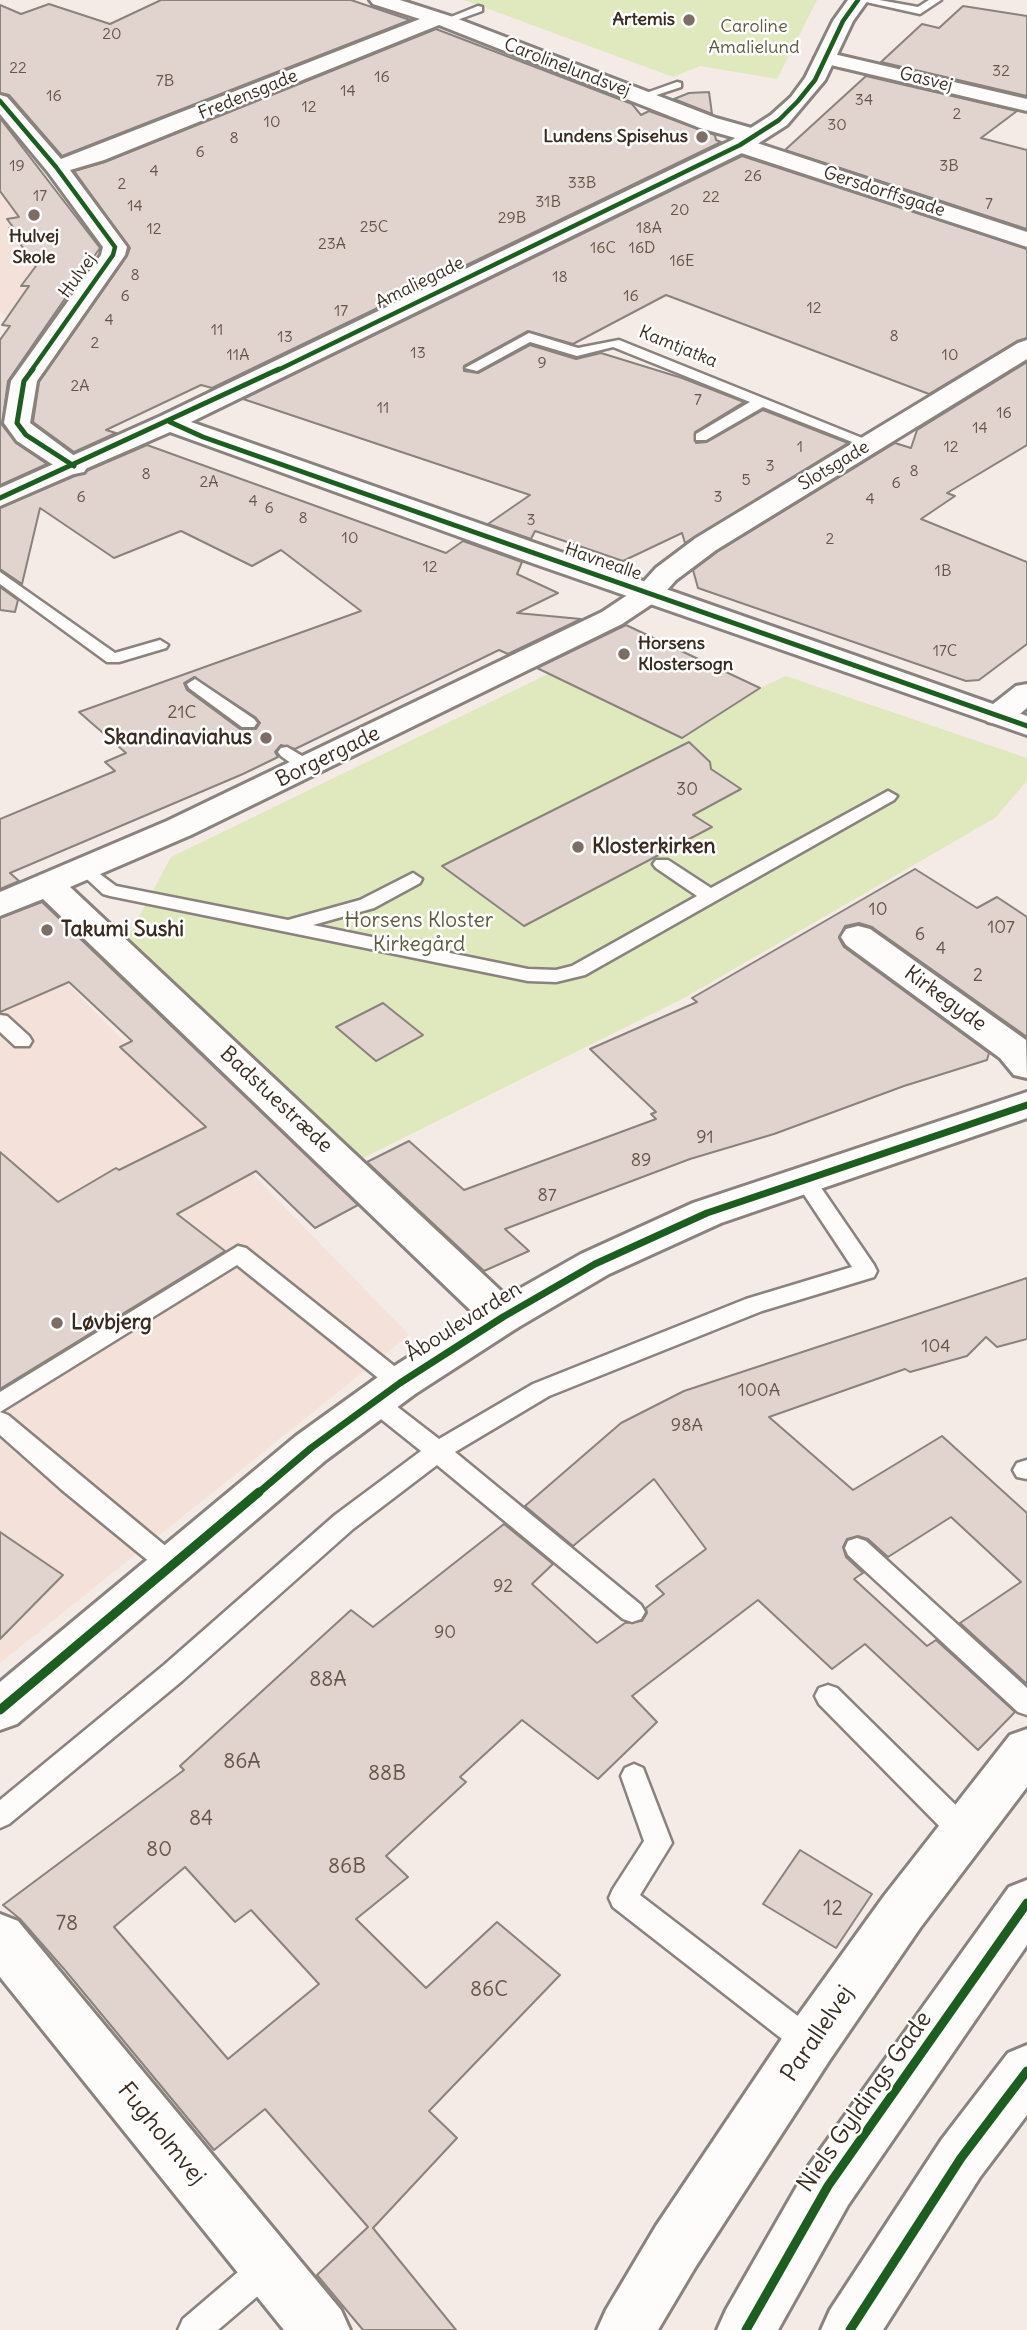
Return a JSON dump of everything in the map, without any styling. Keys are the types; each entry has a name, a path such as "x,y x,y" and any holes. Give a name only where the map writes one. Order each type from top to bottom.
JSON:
{"street":[{"name":"Carolinelundsvej","path":"380,0 442,20 708,123 747,141"},
{"name":"Amaliegade","path":"0,498 170,422 747,141 779,120 815,80 860,0"},
{"name":"Fredensgade","path":"56,167 96,155 442,20"},
{"name":"Gasvej","path":"825,58 1027,105"},
{"name":"Hulvej","path":"0,101 56,167 115,247 113,255 24,381 17,423 26,435 74,466"},
{"name":"Gersdorffsgade","path":"747,141 1027,240"},
{"name":"Slotsgade","path":"648,594 666,574 706,544 1027,348"},
{"name":"Havnealle","path":"170,422 203,437 1013,721"},
{"name":"Borgergade","path":"0,905 85,869 298,760 612,618 648,594"},
{"path":"1013,721 1027,693"},
{"name":"Badstuestræde","path":"48,885 503,1317"},
{"name":"Kirkegyde","path":"858,937 1013,1049 1027,1066"},
{"name":"Åboulevarden","path":"0,1710 311,1448 387,1392 503,1317 595,1264 657,1235 804,1178 1027,1105"},
{"name":"Parallelvej","path":"626,2330 676,2246 810,2043 902,1912 1027,1751"},
{"name":"Niels Gyldings Gade","path":"746,2330 828,2186 1027,1903"},
{"name":"Fugholmvej","path":"0,1938 321,2330"},
{"path":"850,2330 961,2158 1027,2071"}],"lane":[{"path":"860,0 920,11 936,0"},
{"path":"442,20 478,9"},
{"path":"641,97 677,85"},
{"name":"Kamtjatka","path":"472,368 529,337 577,352 614,343 870,444"},
{"path":"701,436 762,401"},
{"path":"0,577 113,659 160,645"},
{"path":"195,684 247,723"},
{"path":"85,869 110,890 528,975 556,976 578,971 888,796"},
{"path":"662,864 712,897"},
{"path":"287,927 367,904 413,879"},
{"path":"0,1021 22,1041"},
{"path":"0,1816 173,1673 344,1522 438,1452 541,1390 754,1304 866,1271 804,1178"},
{"path":"0,1404 238,1254 317,1320 387,1392 438,1452 632,1612"},
{"path":"0,1421 70,1483 171,1565"},
{"path":"857,1548 1027,1704"},
{"path":"828,1696 964,1832"},
{"path":"634,1776 658,1843 623,1898 810,2043"},
{"path":"194,2330 269,2266"}],"shaded area":[{"name":"Hulvej Skole","path":"0,130 92,246 7,318 0,311"},
{"path":"0,914 409,1335 0,1663"}],"green space":[{"name":"Caroline Amalielund","path":"464,0 817,0 777,79 700,66 673,77"},
{"name":"Horsens Kloster Kirkegård","path":"548,674 681,738 760,688 786,676 1027,758 1027,781 995,818 684,998 359,1160 125,943 171,857"}],"building":[{"path":"161,0 351,0 410,20 62,156 9,95 0,93 0,5 21,14 49,4 110,24"},
{"path":"963,6 1027,16 1027,96 881,62 922,24 939,28"},
{"path":"436,29 632,104 641,115 649,111 715,135 716,140 721,142 212,388 201,385 106,430 116,433 74,452 33,422 39,382 130,248 74,171 105,162"},
{"path":"866,76 1017,111 981,138 1027,150 1027,229 785,150"},
{"path":"709,92 712,114 674,99 689,93"},
{"name":"Hulvej Skole","path":"0,118 100,248 8,381 2,425 16,443 47,464 0,485 0,340 10,326 2,325 29,286 21,286 36,266 9,228 13,227 7,219 19,217 0,191"},
{"path":"742,156 1027,249 1027,338 1017,341 929,394 666,295 573,344 528,331 464,366 464,371 478,373 530,345 576,359 601,353 682,378 744,402 695,432 696,443 707,442 763,410 848,443 685,543 682,533 623,561 535,531 531,539 488,524 530,495 243,399"},
{"path":"1027,362 1027,445 947,493 955,496 921,519 1027,562 1027,644 979,680 966,681 698,588 693,570 717,552 895,443 911,448 917,430"},
{"path":"147,445 446,553 463,541 522,562 517,574 558,593 517,613 581,619 508,654 499,650 295,749 281,745 275,752 278,757 243,774 10,873 19,881 0,889 0,819 115,771 105,762 126,753 79,712 361,611 281,550 252,566 181,531 114,558 40,508 22,584 0,569 0,508","holes":["194,677 260,723 256,729 240,729 187,690 184,683"]},
{"path":"0,587 18,600 15,612 0,610"},
{"path":"626,625 760,688 682,738 537,668"},
{"name":"Klosterkirken","path":"689,742 710,762 711,769 741,789 693,815 712,827 524,926 442,866"},
{"path":"915,869 977,908 997,897 1027,917 1027,1037 872,927 859,923 845,926 839,938 844,947 989,1053 987,1060 904,1086 774,1134 690,1159 505,1229 529,1251 484,1271 367,1162 409,1141 464,1190 656,1119 651,1114 656,1112 590,1049 697,1002 692,998"},
{"path":"42,902 358,1205 315,1228 256,1171 177,1214 225,1251 0,1389 0,1152 58,1202 116,1168 119,1170 206,1127 120,1047 132,1041 69,982 0,1012 0,918"},
{"path":"383,1003 423,1035 376,1061 336,1027"},
{"path":"1027,1278 1027,1339 997,1347 986,1337 967,1356 910,1372 905,1369 769,1417 853,1490 942,1436 1027,1513 1027,1684 960,1623 1021,1582 951,1517 888,1557 868,1539 858,1536 847,1539 843,1547 846,1557 863,1573 854,1579 927,1646 936,1640 1015,1712 978,1750 865,1644 832,1669 758,1600 632,1696 657,1722 598,1779 522,1720 460,1777 466,1782 386,1856 408,1877 356,1919 426,1988 497,1922 560,1975 429,2111 457,2138 373,2228 456,2330 363,2330 317,2275 368,2227 265,2109 214,2150 64,1969 20,1919 3,1905 184,1770 180,1766 351,1610 373,1627 504,1524 553,1564 532,1584 597,1643 625,1623 642,1621 647,1613 646,1608 664,1594 656,1586 706,1549 654,1479 573,1546 525,1506 621,1423 684,1391","holes":["185,1867 235,1922 251,1910 319,1984 228,2059 114,1927"]},
{"path":"0,1532 63,1575 0,1639"},
{"path":"800,1850 872,1894 836,1948 763,1904"}],"cycle path":[{"path":"0,498 170,422 740,145 779,120 798,101 815,80 843,21 858,0"},
{"path":"0,101 56,167 115,247 113,255 24,381 17,423 26,435 74,466"},
{"path":"170,422 203,437 1027,726"},
{"path":"0,1710 311,1448 400,1383 503,1317 595,1264 707,1213 1027,1105"},
{"path":"746,2330 828,2186 1027,1903"},
{"path":"850,2330 961,2158 1027,2071"}],"place":[{"name":"Artemis","path":"689,20"},
{"name":"Lundens Spisehus","path":"702,137"},
{"name":"Hulvej Skole","path":"34,215"},
{"name":"Horsens Klostersogn","path":"624,654"},
{"name":"Skandinaviahus","path":"266,738"},
{"name":"Klosterkirken","path":"578,847"},
{"name":"Takumi Sushi","path":"47,930"},
{"name":"Løvbjerg","path":"57,1323"}]}
